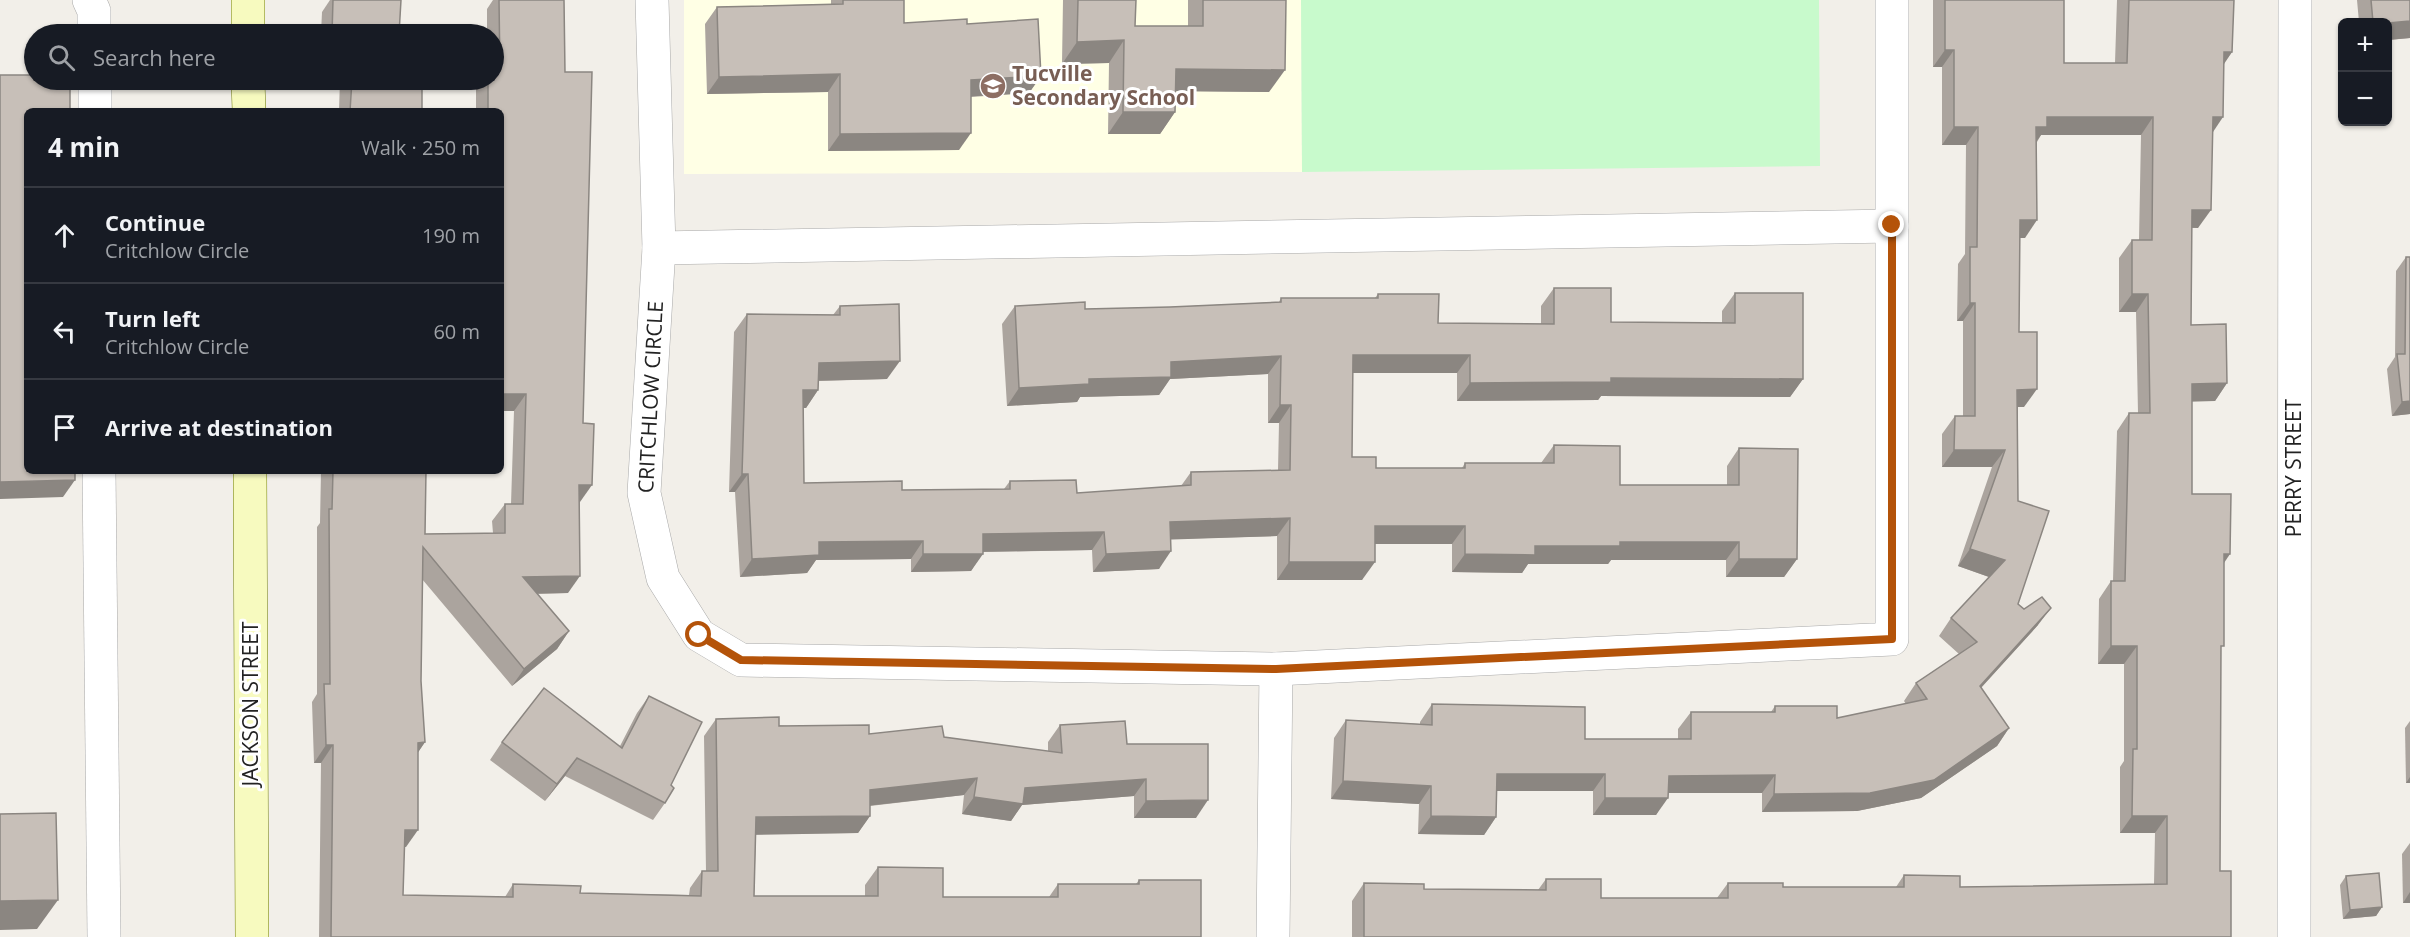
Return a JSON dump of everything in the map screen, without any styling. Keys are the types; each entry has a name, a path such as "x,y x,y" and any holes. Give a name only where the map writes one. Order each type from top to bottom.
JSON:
{"street":[{"path":"88,0 94,12 94,24"},
{"path":"248,0 248,24"},
{"name":"CRITCHLOW CIRCLE","path":"652,0 659,248 644,493 663,578 699,635 741,660 1276,669 1892,639 1892,0"},
{"name":"PERRY STREET","path":"2294,937 2295,0"},
{"path":"95,90 95,108"},
{"path":"248,90 249,108"},
{"path":"659,248 1892,225"},
{"path":"99,474 104,937"},
{"name":"JACKSON STREET","path":"250,474 252,937"},
{"path":"1273,937 1276,669"}],"shaded area":[{"name":"Tucville Secondary School","path":"684,0 1301,0 1302,172 684,174"}],"green space":[{"path":"1301,0 1819,0 1820,166 1302,172"}],"building":[{"path":"333,0 401,0 400,24 332,24"},
{"path":"499,0 564,0 565,72 592,72 583,423 594,424 592,485 579,485 580,576 523,577 569,631 524,669 423,547 421,681 425,742 418,743 418,830 405,830 403,895 513,897 513,884 581,886 580,893 701,896 702,871 718,871 716,719 779,717 779,726 869,725 869,734 942,726 944,737 1062,753 1060,725 1125,721 1127,744 1208,744 1208,800 1146,801 1146,779 1025,788 1023,804 974,797 977,778 870,790 870,816 756,817 754,896 878,896 878,867 943,868 943,897 1058,897 1058,884 1139,884 1139,880 1201,880 1201,937 331,937 333,745 326,745 324,684 330,684 329,509 332,509 333,474 426,474 425,534 505,533 505,504 523,504 526,394 504,394 504,108 488,108 488,90 504,90 504,24 499,24"},
{"path":"843,0 904,0 904,23 967,19 967,24 1038,19 1041,76 971,80 971,133 840,134 840,74 719,77 717,7 843,4"},
{"path":"1078,0 1136,0 1135,26 1203,26 1203,0 1286,0 1285,70 1176,69 1175,112 1123,112 1124,40 1077,42"},
{"path":"1945,0 2064,0 2064,63 2127,63 2129,0 2234,0 2232,52 2224,52 2223,117 2213,117 2211,210 2192,210 2191,325 2226,324 2227,383 2192,384 2192,494 2231,494 2230,554 2224,554 2224,646 2221,646 2220,871 2231,871 2231,937 1364,937 1364,883 1424,884 1424,889 1546,890 1546,879 1601,879 1601,898 1728,898 1728,883 1783,883 1783,887 1904,887 1904,875 1960,876 1960,887 2167,884 2167,816 2132,816 2133,749 2137,749 2137,646 2111,646 2111,581 2125,581 2129,413 2150,413 2148,294 2132,294 2132,240 2152,240 2153,117 2047,117 2047,127 2036,127 2037,220 2020,220 2019,332 2037,332 2037,389 2017,390 2018,501 2049,511 2018,604 2024,609 2042,597 2051,608 1980,686 2009,728 1934,780 1870,793 1774,794 1775,775 1669,776 1668,798 1605,798 1605,774 1497,774 1496,817 1431,816 1431,786 1343,781 1346,720 1432,725 1432,704 1585,707 1585,739 1691,739 1691,712 1775,712 1775,706 1837,706 1837,718 1927,699 1916,683 1977,642 1951,618 2005,560 1970,549 2005,450 1954,450 1955,416 1975,416 1975,303 1970,303 1970,247 1977,247 1978,127 1954,127 1954,50 1945,50"},
{"path":"2371,0 2410,0 2410,21 2392,23 2392,18 2373,18"},
{"path":"0,75 24,75 24,90 70,90 70,108 24,108 24,474 75,474 75,480 0,482"},
{"path":"351,90 422,90 422,108 350,108"},
{"path":"2406,257 2410,257 2410,401 2402,402 2397,354 2405,354"},
{"path":"1554,288 1611,288 1611,322 1735,323 1735,293 1803,293 1803,379 1611,378 1611,382 1470,383 1470,355 1353,355 1352,457 1376,457 1376,468 1465,468 1465,463 1554,463 1554,445 1620,446 1620,485 1739,485 1739,448 1798,449 1797,559 1739,559 1739,542 1620,542 1620,546 1535,546 1535,555 1465,554 1465,526 1375,526 1375,562 1289,562 1290,518 1170,522 1171,551 1106,554 1104,532 983,534 983,554 923,554 923,541 819,542 819,555 752,559 748,474 742,474 747,314 840,315 840,306 899,304 900,361 819,363 818,390 803,390 804,483 902,481 902,490 1010,489 1010,481 1076,480 1077,493 1191,485 1191,472 1290,470 1291,405 1280,405 1281,356 1171,362 1171,377 1089,379 1089,384 1019,388 1015,306 1085,302 1085,309 1170,307 1281,302 1281,298 1378,298 1378,294 1439,294 1438,323 1554,324"},
{"path":"544,688 622,748 649,696 702,722 671,785 674,788 665,803 577,758 557,784 502,742"},
{"path":"56,813 58,900 0,901 0,814"},
{"path":"2379,873 2382,907 2350,910 2346,876"}],"place":[{"name":"Tucville Secondary School","path":"993,86"}],"route":[{"path":"699,635 741,660 1276,669 1892,639 1892,225"}]}
